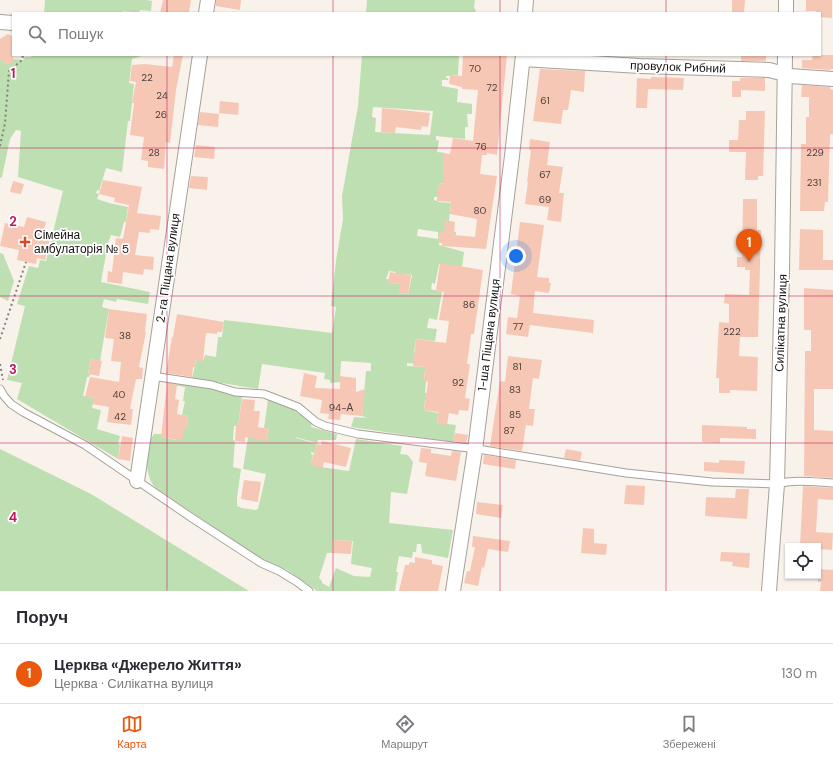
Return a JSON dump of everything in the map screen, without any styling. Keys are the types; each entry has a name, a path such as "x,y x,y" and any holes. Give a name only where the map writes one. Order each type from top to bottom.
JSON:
{"street":[{"path":"206,12 208,0"},
{"path":"526,0 526,12"},
{"path":"786,0 786,12"},
{"path":"0,22 12,23"},
{"name":"2-га Піщана вулиця","path":"137,481 200,56"},
{"name":"Силікатна вулиця","path":"769,591 777,484 785,56"},
{"name":"провулок Рибний","path":"523,57 640,66 769,70 798,78 833,79"},
{"name":"1-ша Піщана вулиця","path":"453,591 475,450 523,57"}],"lane":[{"path":"152,376 212,385 235,392 264,394 298,407 316,422 325,426 358,434 626,473 712,482 777,484 794,481 833,483"},
{"path":"0,389 11,404 38,421 85,445 261,564 279,571 309,591"}],"path":[{"path":"0,146 5,123 9,71 22,60 23,56"},
{"path":"0,339 26,262"}],"green space":[{"path":"45,0 152,1 151,11 44,12"},
{"path":"367,0 475,0 474,8 476,10 475,12 366,12"},
{"path":"142,56 132,59 129,83 134,84 122,172 106,168 99,191 97,190 96,193 99,194 97,199 128,207 126,222 124,222 120,237 111,235 108,243 101,282 150,292 148,304 117,299 116,302 104,299 102,307 109,309 100,361 91,359 88,373 90,374 89,377 87,377 83,396 94,398 92,408 101,410 97,429 120,436 118,444 120,445 118,459 17,399 22,383 7,380 25,306 17,304 29,266 38,268 40,260 46,261 63,191 18,177 21,131 16,130 10,139 2,177 0,178 0,59 3,59 7,64 11,62 12,59 23,60 25,57"},
{"path":"362,56 459,56 458,75 446,76 448,80 442,80 442,86 458,89 457,102 472,104 472,114 467,114 468,127 465,127 465,139 436,136 436,140 439,141 437,152 445,153 445,184 439,183 438,197 434,197 434,200 437,201 438,198 438,202 451,203 449,221 446,220 445,230 456,232 456,235 440,233 439,245 464,252 462,267 439,264 435,284 432,283 431,289 442,292 437,320 429,318 427,328 437,329 435,341 416,339 414,352 420,364 407,363 407,366 428,367 424,374 424,379 426,381 425,393 433,394 432,400 425,400 424,410 438,413 437,423 456,425 453,442 351,427 354,417 368,418 362,416 366,371 371,371 371,363 341,361 340,382 330,383 330,380 324,379 325,373 262,364 258,389 192,378 198,354 200,360 203,361 205,355 216,357 218,337 222,337 224,320 332,333 336,307 331,306 343,219 342,196 358,106","holes":["373,107 433,111 430,135 375,132 376,118 372,117","418,229 438,232 438,239 417,236","389,271 396,272 395,277 405,278 405,274 412,275 408,294 399,293 399,284 389,283 389,279 386,279"]},
{"path":"0,253 3,254 14,281 8,301 0,297"},
{"path":"168,380 201,385 242,396 238,426 234,426 233,440 235,441 233,467 241,469 237,506 241,508 258,509 266,474 243,469 248,437 267,440 269,429 264,428 268,399 291,408 312,423 311,427 337,434 336,440 318,440 317,443 295,437 317,444 315,453 311,452 313,455 311,463 314,463 313,466 349,471 356,439 402,446 400,454 408,455 413,462 407,494 391,492 389,523 453,530 448,558 422,553 421,544 417,544 416,552 413,552 412,558 399,556 395,591 317,591 287,570 262,560 156,488 152,483 147,469 147,453 148,446 154,434 161,434 161,437 176,440 180,427 187,427 188,416 182,415 185,401 183,401 185,387 167,384","holes":["334,540 353,541 351,564 372,568 370,577 354,576 336,568 329,587 322,583 319,578 327,553 332,553"]},
{"path":"0,449 91,494 249,591 0,591"}],"building":[{"path":"163,0 191,0 189,12 160,12"},
{"path":"216,0 241,0 240,10 216,6"},
{"path":"732,0 745,0 744,12 732,12"},
{"path":"806,0 832,0 832,18 821,17 821,12 806,11"},
{"path":"8,34 12,36 13,62 8,64 0,59 0,39"},
{"path":"833,55 833,69 802,68 802,60 812,60 813,56"},
{"path":"174,56 183,56 176,90 170,143 166,142 164,169 148,167 148,161 141,160 144,137 130,135 134,103 132,103 136,82 130,81 132,65 145,64 172,67"},
{"path":"463,56 507,56 497,155 487,153 487,155 482,155 480,174 497,176 486,249 442,246 442,243 439,243 440,232 444,233 445,220 455,222 454,235 475,237 477,219 450,214 451,202 437,201 439,183 443,184 443,153 450,154 453,138 473,141 478,90 462,89 462,87 449,84 450,75 462,76"},
{"path":"741,56 766,56 766,61 741,61"},
{"path":"540,69 585,71 584,92 571,90 568,110 563,110 561,124 533,121"},
{"path":"651,77 684,78 683,90 648,89 647,108 636,108 637,78 651,79"},
{"path":"740,78 765,78 765,91 741,90 741,97 732,97 732,81 740,81"},
{"path":"802,85 830,87 830,89 833,90 833,134 830,134 828,202 825,202 824,211 800,211 801,144 806,144 806,117 809,117 809,97 801,97"},
{"path":"220,101 239,103 238,115 219,113"},
{"path":"382,108 430,113 428,127 422,126 421,130 396,127 395,133 381,132"},
{"path":"746,111 765,111 763,176 758,176 758,180 745,180 746,152 729,152 729,140 738,140 739,120 746,120"},
{"path":"200,112 219,114 218,127 198,125"},
{"path":"530,139 550,142 547,165 563,167 559,193 564,193 561,222 547,220 549,207 525,204 531,150 529,150"},
{"path":"196,145 215,147 214,159 194,157"},
{"path":"191,176 208,177 207,190 189,188"},
{"path":"103,180 142,187 137,213 161,216 159,230 150,229 150,233 139,232 135,255 154,257 153,270 144,269 143,275 123,272 122,284 107,282 108,271 112,272 116,238 123,239 129,205 114,202 115,198 99,194"},
{"path":"13,181 24,184 21,194 10,192"},
{"path":"743,199 757,199 757,230 761,230 758,337 740,337 739,356 758,357 757,391 730,390 730,393 719,393 719,378 716,378 719,322 729,323 729,304 724,303 725,294 749,295 750,270 745,270 745,267 737,267 737,257 742,257"},
{"path":"27,217 46,222 43,233 51,234 45,260 37,258 36,264 17,260 19,250 0,246 5,223 24,227"},
{"path":"520,222 544,225 537,277 549,278 549,283 551,283 549,293 535,291 533,313 594,320 593,333 530,325 528,337 506,334 508,317 517,318 520,296 511,294"},
{"path":"800,229 823,230 823,260 833,260 833,270 799,270"},
{"path":"440,263 483,270 474,334 471,334 467,364 470,364 465,398 470,399 468,411 459,410 458,415 449,413 447,425 437,423 438,412 424,410 428,382 424,380 425,367 413,366 416,339 446,343 449,321 439,320 444,292 436,291"},
{"path":"390,272 411,275 408,294 399,293 399,284 388,283"},
{"path":"804,288 833,290 833,389 814,389 814,430 833,431 833,478 804,476 805,351 811,351 811,330 804,330"},
{"path":"109,309 147,314 146,332 139,367 143,368 142,379 136,379 130,409 133,409 131,425 107,422 109,407 92,404 94,398 85,397 90,377 119,382 121,362 111,361 114,339 105,338"},
{"path":"177,314 224,322 222,332 217,332 217,334 206,333 203,361 196,360 195,367 193,367 192,377 166,373"},
{"path":"508,356 542,360 539,379 533,378 529,409 535,409 533,426 526,425 522,451 490,446 500,381 505,382"},
{"path":"91,359 102,361 99,376 88,374"},
{"path":"304,373 317,376 315,388 340,389 340,376 356,378 356,392 365,389 362,416 341,414 340,420 328,419 329,414 320,413 322,400 300,396"},
{"path":"167,383 177,385 175,399 179,400 177,414 188,416 187,428 185,427 182,440 161,437"},
{"path":"242,399 255,400 254,411 260,411 258,427 269,429 267,441 245,437 245,442 235,441 236,426 238,426"},
{"path":"702,425 747,427 747,429 756,429 756,439 720,438 720,443 702,442"},
{"path":"455,433 468,435 466,443 453,441"},
{"path":"122,436 133,438 130,461 118,459"},
{"path":"322,441 351,448 346,467 324,462 323,468 313,466 314,464 311,463 317,444 321,445"},
{"path":"421,448 431,449 431,453 451,456 452,451 461,452 456,481 425,476 427,463 419,462"},
{"path":"566,449 582,452 580,461 564,458"},
{"path":"484,455 516,460 515,469 483,464"},
{"path":"719,460 745,461 744,474 704,471 704,462 719,463"},
{"path":"244,480 261,482 258,502 241,499"},
{"path":"626,485 645,486 644,505 624,504"},
{"path":"803,486 833,488 833,500 818,499 816,532 833,533 832,550 821,549 821,543 800,543"},
{"path":"736,489 749,489 747,519 705,516 706,497 735,498"},
{"path":"477,502 503,505 501,518 476,514"},
{"path":"583,528 594,529 594,543 607,544 606,555 581,553"},
{"path":"473,536 510,541 508,552 488,549 478,586 464,583 467,571 470,571 475,547 472,547"},
{"path":"334,540 352,541 351,554 332,553"},
{"path":"721,552 750,553 749,568 732,566 733,562 720,561"},
{"path":"415,557 432,560 432,564 443,566 438,591 399,591 405,565 409,565 410,562 415,563"},
{"path":"821,569 833,570 833,591 820,591 821,582 818,582 818,579 821,579"}],"place":[{"name":"Сімейна амбулаторія № 5","path":"25,242"},
{"name":"Церква «Джерело Життя»","path":"749,262"}]}
